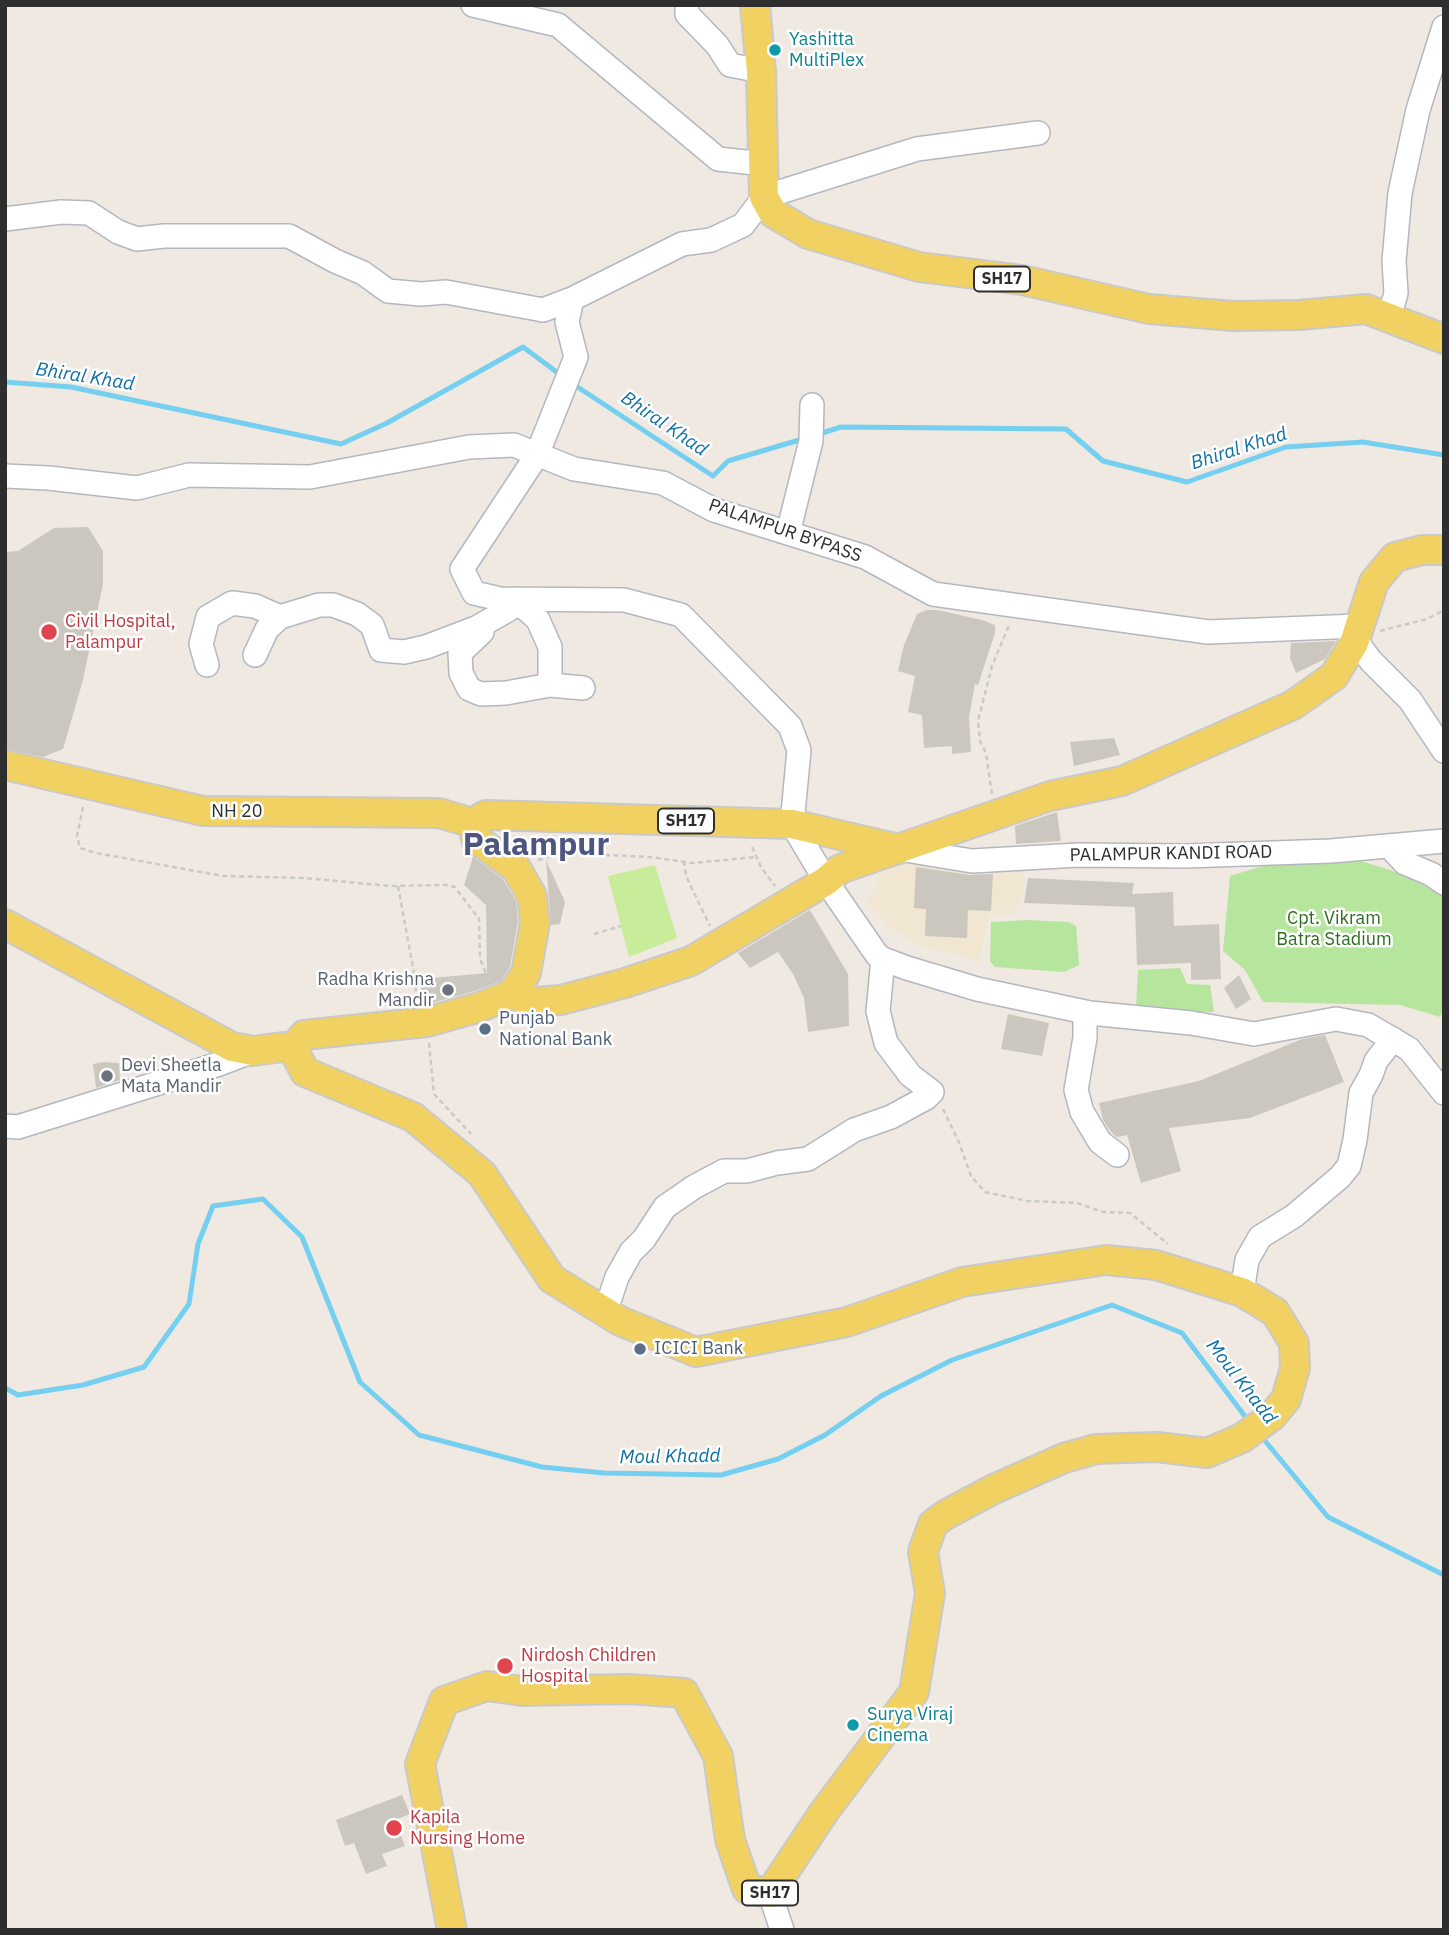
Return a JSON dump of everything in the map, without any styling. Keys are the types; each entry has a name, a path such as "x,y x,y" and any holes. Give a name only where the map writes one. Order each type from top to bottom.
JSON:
{"main road":[{"path":"755,5 761,71 764,197"},
{"name":"SH17","path":"764,197 773,213 808,234 919,267 1022,281 1149,309 1233,316 1299,315 1366,309 1444,340"},
{"path":"501,990 532,1002 573,996 625,983 691,961 826,881 839,869 1050,796 1122,781 1293,705 1334,676 1356,634 1374,582 1395,556 1422,550 1444,550"},
{"name":"NH 20","path":"5,765 203,811 439,813 473,823"},
{"name":"SH17","path":"473,823 486,815 792,824 899,849"},
{"path":"5,923 232,1047 253,1051 282,1047 293,1049 304,1035 421,1023 480,1007 526,973 535,923 532,896 516,868 476,839 473,823"},
{"name":"SH17","path":"293,1049 305,1072 414,1117 482,1174 552,1279 620,1321 696,1352 847,1322 962,1282 1106,1260 1156,1265 1242,1292 1275,1312 1294,1343 1295,1368 1286,1399 1272,1416 1242,1438 1207,1453 1157,1447 1096,1449 1064,1458 994,1489 933,1524 923,1552 930,1593 914,1692 824,1812 770,1893 747,1889 730,1840 718,1756 684,1693 630,1689 522,1691 487,1686 444,1701 420,1764 452,1930"}],"street":[{"path":"473,5 558,25 718,159 764,164"},
{"path":"687,5 687,14 717,45 730,65 761,71"},
{"path":"1389,318 1396,293 1394,261 1400,194 1418,110 1444,27"},
{"path":"5,219 61,212 89,213 118,232 137,239 164,236 289,236 363,273 387,291 421,294 446,292 543,310 572,299 682,244 711,240 743,225 764,197 917,149 1038,133"},
{"path":"572,299 567,322 576,357 537,455 462,569 474,593 514,601 624,600 681,615 790,726 799,750 792,824 826,881 877,955 907,968 977,989 1085,1012 1191,1023 1254,1034 1336,1019 1368,1025 1409,1049 1444,1093"},
{"path":"788,533 811,441 811,405"},
{"name":"PALAMPUR BYPASS","path":"5,476 137,488 189,475 310,477 469,447 514,444 574,469 663,483 714,510 865,557 933,594 1018,608 1208,632 1356,634"},
{"path":"254,655 267,629 280,617 319,605 333,605 357,614 372,625 382,650 404,652 426,648 455,637 508,610 514,601"},
{"path":"514,601 538,620 550,647 550,685"},
{"path":"207,665 201,644 208,617 232,603 255,606 280,617"},
{"path":"486,621 481,635 460,653 461,673 469,689 481,694 506,693 550,685 583,688"},
{"path":"1356,634 1360,646 1371,661 1410,700 1444,751"},
{"name":"PALAMPUR KANDI ROAD","path":"899,849 972,861 1078,855 1185,856 1331,851 1444,841"},
{"path":"1389,846 1405,863 1444,883"},
{"path":"598,1307 610,1298 617,1277 631,1252 665,1207 694,1187 724,1171 747,1171 808,1159 854,1130 891,1117 926,1098 932,1091 910,1075 886,1043 878,1010 883,958"},
{"path":"1085,1012 1085,1038 1076,1090 1082,1112 1100,1142 1116,1155"},
{"path":"1242,1292 1247,1260 1260,1237 1294,1216 1349,1166 1361,1093 1376,1060 1393,1039"},
{"path":"5,1126 18,1127 253,1051"},
{"path":"770,1893 782,1930"}],"path":[{"path":"995,815 986,753 978,721 992,666 1018,608"},
{"path":"1356,634 1427,620 1444,610"},
{"path":"85,801 77,836 80,848 96,853 223,877 305,878 398,886 455,887 479,919 480,958 501,990"},
{"path":"750,837 757,857 777,889"},
{"path":"534,861 561,853 709,862 757,857"},
{"path":"684,861 686,876 710,926 728,939"},
{"path":"398,886 434,1094 471,1134"},
{"path":"594,934 621,926"},
{"path":"932,1091 958,1140 971,1176 985,1192 1036,1202 1077,1203 1103,1212 1130,1213 1171,1246"}],"shaded area":[{"path":"920,861 1025,866 1024,892 1014,915 989,915 979,961 918,945 887,926 867,902 887,865"}],"green space":[{"name":"Cpt. Vikram Batra Stadium","path":"1342,855 1393,871 1444,895 1444,1007 1440,1017 1400,1005 1263,1002 1245,970 1223,951 1230,876 1286,859"},
{"path":"655,865 677,938 629,957 608,876"},
{"path":"991,922 1068,922 1076,926 1079,965 1064,972 995,967 990,961"},
{"path":"1180,968 1187,984 1210,985 1214,1012 1146,1012 1136,1007 1138,970"}],"building":[{"name":"Civil Hospital, Palampur","path":"88,527 103,551 103,584 83,680 63,749 43,757 5,749 5,552 18,551 54,528"},
{"path":"937,610 995,625 995,633 978,685 975,684 969,717 971,752 952,754 952,746 924,748 922,715 908,712 915,676 898,671 904,645 917,614"},
{"path":"1336,641 1325,659 1296,673 1290,658 1291,643"},
{"path":"1114,738 1120,755 1074,766 1070,742"},
{"path":"1057,812 1061,841 1016,844 1015,826"},
{"path":"473,857 503,879 516,901 518,922 510,967 501,981 421,1006 421,979 487,973 486,905 464,885"},
{"path":"546,860 565,902 560,924 551,925"},
{"path":"916,867 970,875 993,874 991,911 968,910 967,938 925,936 926,909 914,908"},
{"path":"1028,878 1134,883 1132,894 1173,892 1174,926 1219,924 1221,979 1191,980 1191,963 1137,965 1135,907 1024,903"},
{"path":"810,910 848,974 849,1026 808,1032 804,998 793,974 778,952 750,968 738,953"},
{"path":"1239,975 1251,999 1236,1009 1224,988"},
{"path":"1008,1014 1049,1023 1042,1056 1001,1049"},
{"path":"1325,1035 1344,1082 1250,1118 1169,1128 1181,1171 1141,1183 1127,1135 1117,1137 1103,1120 1099,1103 1199,1081 1302,1039"},
{"name":"Devi Sheetla Mata Mandir","path":"119,1063 120,1080 96,1088 93,1064"},
{"path":"402,1795 410,1814 395,1820 405,1846 382,1854 387,1866 366,1874 354,1843 345,1846 336,1820"}],"waterway":[{"name":"Bhiral Khad","path":"5,382 71,387 341,444 387,423 523,347 562,376"},
{"name":"Bhiral Khad","path":"573,384 713,476 728,461 806,438"},
{"name":"Bhiral Khad","path":"819,434 841,427 1066,429 1103,461 1187,482 1286,447 1363,442 1444,455"},
{"name":"Moul Khadd","path":"5,1388 18,1395 83,1385 144,1367 189,1304 198,1244 213,1206 263,1199 302,1237 360,1382 419,1435 542,1467 604,1473 721,1475 778,1459 825,1435 881,1396 952,1360 1112,1305 1182,1333 1250,1423"},
{"name":"Moul Khadd","path":"1261,1436 1328,1517 1444,1575"}],"place":[{"name":"Yashitta MultiPlex","path":"775,50"},
{"name":"Civil Hospital, Palampur","path":"49,632"},
{"name":"Radha Krishna Mandir","path":"448,990"},
{"name":"Punjab National Bank","path":"485,1029"},
{"name":"Devi Sheetla Mata Mandir","path":"107,1076"},
{"name":"ICICI Bank","path":"640,1349"},
{"name":"Nirdosh Children Hospital","path":"505,1666"},
{"name":"Surya Viraj Cinema","path":"853,1725"},
{"name":"Kapila Nursing Home","path":"394,1828"}],"district":[{"name":"Palampur","path":"536,846"}]}
